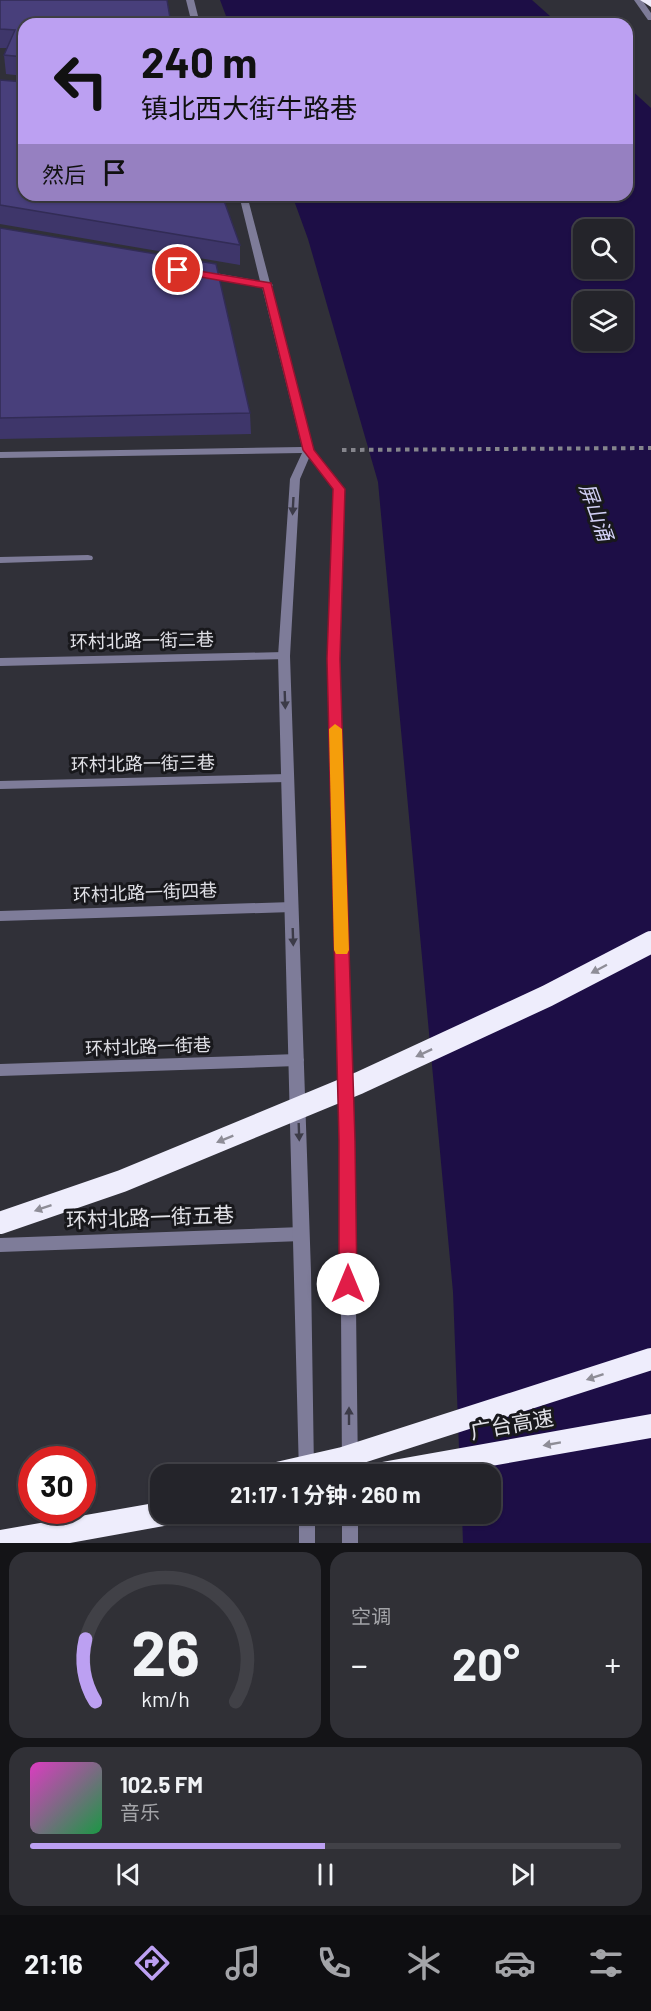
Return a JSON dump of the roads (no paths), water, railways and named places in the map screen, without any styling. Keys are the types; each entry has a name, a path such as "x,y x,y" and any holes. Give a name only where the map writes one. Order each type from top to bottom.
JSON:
{"highway":[{"path":"645,0 651,4"},
{"path":"0,1223 122,1182 359,1083 547,996 651,942"},
{"path":"317,1464 343,1458 651,1359"},
{"name":"广台高速","path":"438,1464 651,1426"},
{"path":"0,1541 150,1504"},
{"path":"0,1541 150,1516"}],"street":[{"path":"190,0 194,18"},
{"path":"638,0 651,18"},
{"path":"245,201 308,450 339,489 333,659 347,1141 350,1464"},
{"path":"198,273 267,285"},
{"path":"0,455 308,450"},
{"path":"306,1464 302,1234 284,656 295,479 308,450"},
{"path":"0,560 88,558"},
{"name":"环村北路一街二巷","path":"0,662 284,656"},
{"name":"环村北路一街三巷","path":"0,785 288,778"},
{"name":"环村北路一街四巷","path":"0,916 292,907"},
{"name":"环村北路一街巷","path":"0,1070 297,1060"},
{"name":"环村北路一街五巷","path":"0,1245 302,1234"},
{"path":"307,1524 307,1543"},
{"path":"350,1524 350,1543"}],"water":[{"path":"220,0 532,0 552,18 227,18"},
{"name":"屏山涌","path":"633,92 651,108 651,1543 463,1543 462,1524 501,1524 501,1464 460,1464 453,1292 378,482 308,239 294,201 633,201"}]}
